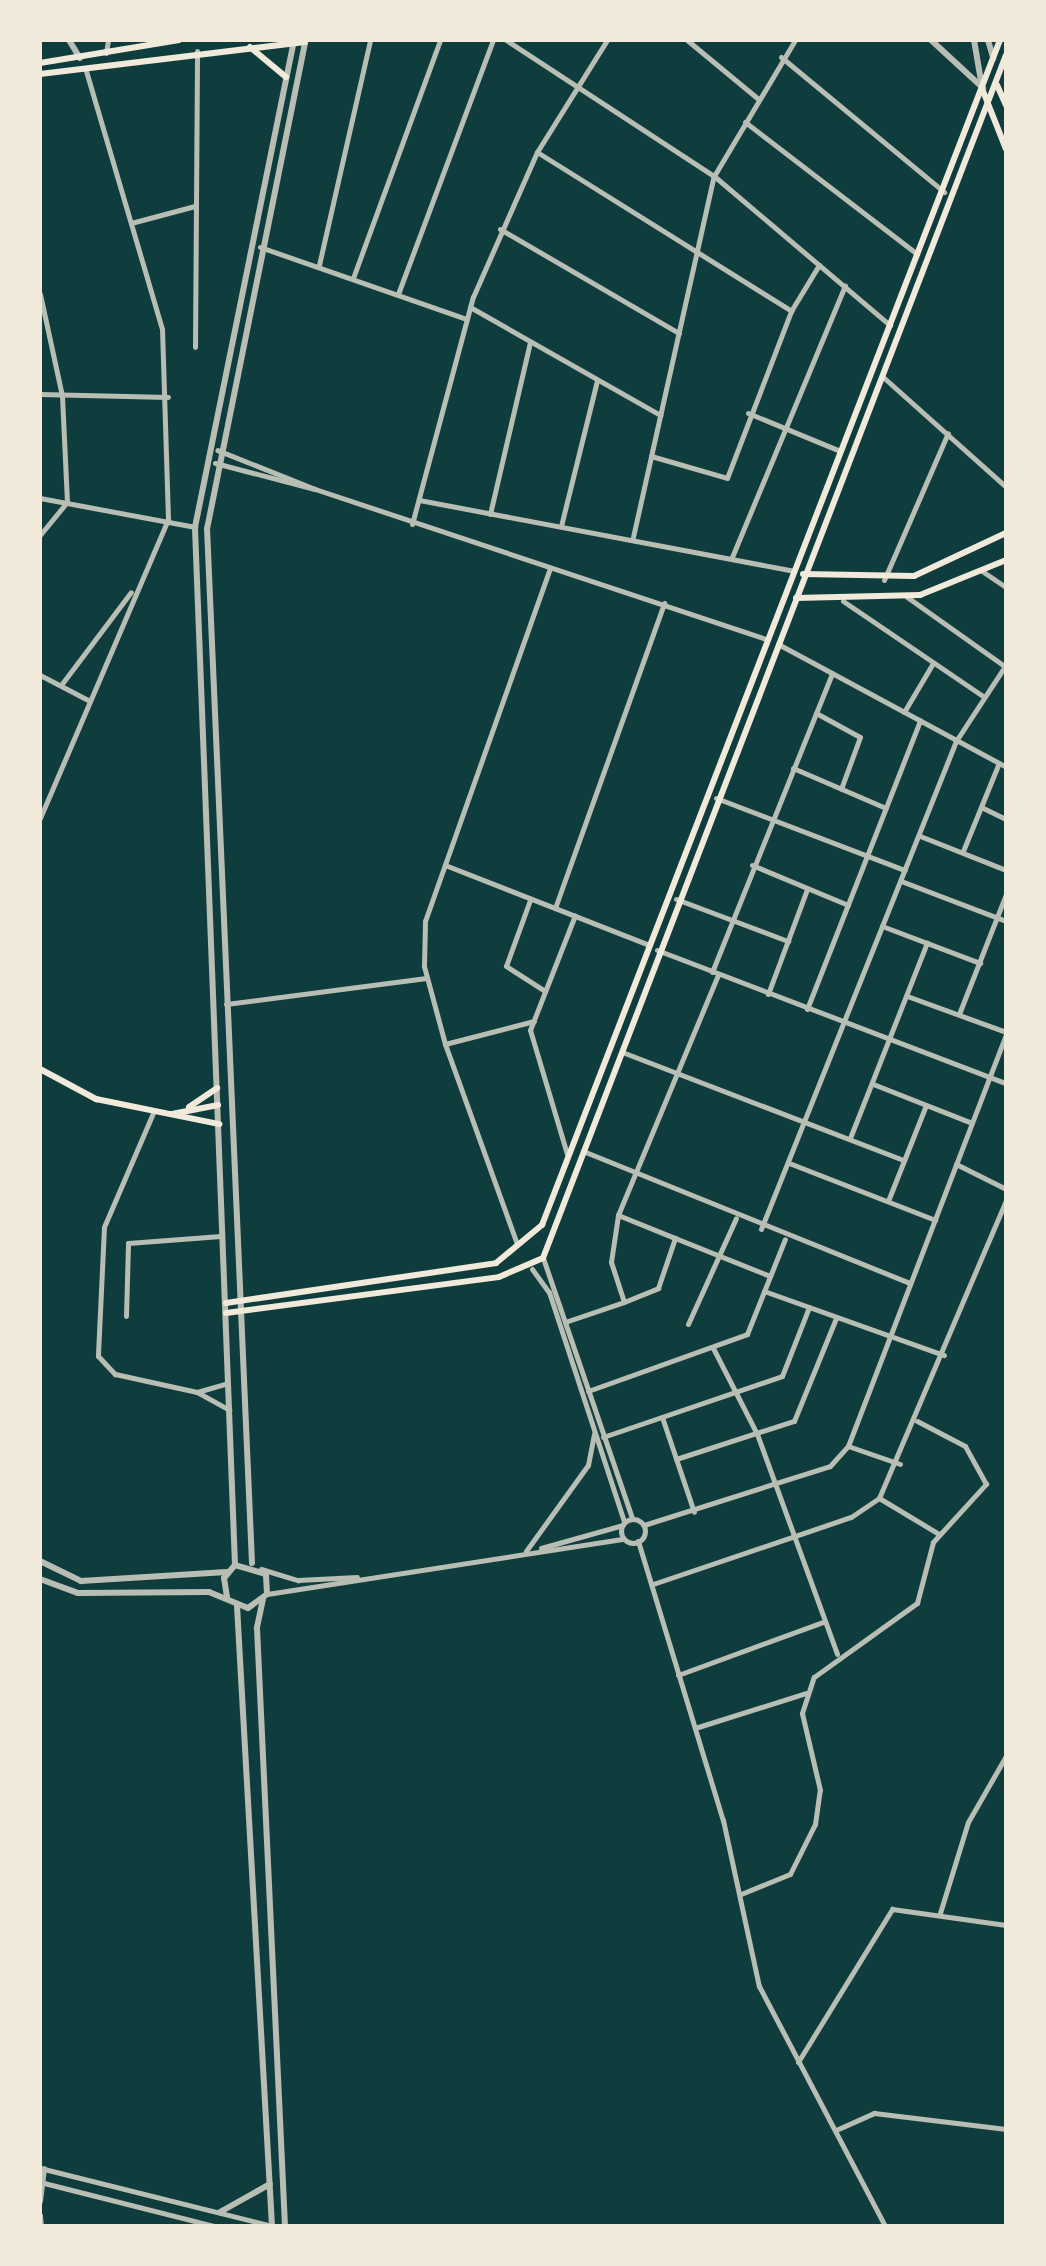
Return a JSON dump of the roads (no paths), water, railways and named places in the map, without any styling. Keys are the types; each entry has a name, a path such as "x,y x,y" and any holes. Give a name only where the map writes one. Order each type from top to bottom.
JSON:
{"main road":[{"path":"40,64 179,40"},
{"path":"226,1303 496,1263 530,1239 653,948 767,639 1000,40"},
{"path":"40,74 197,51 305,41"},
{"path":"249,46 286,77"},
{"path":"226,1313 528,1269 543,1254 620,1052 653,948 676,900 778,644 1006,55"},
{"path":"993,60 996,83 1006,105"},
{"path":"983,88 986,114 1006,149"},
{"path":"793,571 884,580 958,562 1006,533"},
{"path":"796,598 843,601 908,597 1006,560"},
{"path":"767,639 778,644"},
{"path":"40,1068 96,1099 219,1124"},
{"path":"171,1115 217,1088"},
{"path":"187,1108 218,1106"},
{"path":"530,1239 543,1254"},
{"path":"515,1246 528,1269"}],"street":[{"path":"69,40 80,58"},
{"path":"106,53 108,40"},
{"path":"318,265 370,40"},
{"path":"352,278 440,40"},
{"path":"398,294 492,40"},
{"path":"506,40 714,176 890,325"},
{"path":"412,524 470,306 500,229 537,152 607,40"},
{"path":"687,40 757,98"},
{"path":"633,538 714,176 781,57 795,40"},
{"path":"931,40 983,88"},
{"path":"974,40 983,88"},
{"path":"988,40 993,60"},
{"path":"227,1598 231,1569 224,1236 195,528 202,462 294,41"},
{"path":"252,1563 229,1105 207,528 217,450 305,41"},
{"path":"194,347 197,51"},
{"path":"781,57 944,192"},
{"path":"40,818 135,586 168,519 168,397 162,328 86,70"},
{"path":"744,122 919,255"},
{"path":"537,152 791,312"},
{"path":"130,223 196,206"},
{"path":"500,229 679,333"},
{"path":"260,247 467,319"},
{"path":"652,456 727,478 748,414 791,312 819,265"},
{"path":"732,557 845,286"},
{"path":"40,294 62,396 66,502 40,536"},
{"path":"470,306 660,415"},
{"path":"490,514 530,342"},
{"path":"883,377 1006,487"},
{"path":"561,526 596,380"},
{"path":"40,394 168,397"},
{"path":"748,414 840,451"},
{"path":"884,580 948,433"},
{"path":"206,448 412,524 767,639"},
{"path":"202,462 315,488"},
{"path":"40,498 207,528"},
{"path":"419,500 793,571"},
{"path":"515,1246 444,1044 426,978 425,921 549,570"},
{"path":"982,571 1006,587"},
{"path":"60,686 135,586"},
{"path":"762,1229 956,741 982,696 1006,666 908,597"},
{"path":"843,601 982,696"},
{"path":"555,908 664,603"},
{"path":"778,644 1006,766"},
{"path":"904,712 934,662"},
{"path":"624,1302 611,1262 618,1216 680,1074 770,816 832,673"},
{"path":"40,675 88,700"},
{"path":"816,713 860,738 840,788"},
{"path":"807,1009 920,720"},
{"path":"962,851 998,762"},
{"path":"793,768 886,808"},
{"path":"716,798 905,870"},
{"path":"981,806 1006,819"},
{"path":"920,836 1006,870"},
{"path":"445,865 768,995 991,1074 1006,1083"},
{"path":"752,865 848,905"},
{"path":"901,881 1006,922"},
{"path":"768,995 808,889"},
{"path":"959,1014 1006,894"},
{"path":"530,900 506,966 546,991"},
{"path":"676,900 788,941"},
{"path":"567,1154 534,1021 575,916"},
{"path":"882,926 980,963"},
{"path":"850,1138 927,943"},
{"path":"225,1004 426,978"},
{"path":"524,1553 626,1522 644,1526 774,1486 830,1466 848,1446 1006,1034 906,996"},
{"path":"444,1044 534,1021"},
{"path":"620,1052 904,1160"},
{"path":"873,1084 972,1123"},
{"path":"218,1106 229,1105"},
{"path":"888,1202 926,1105"},
{"path":"153,1112 104,1227 98,1356 115,1374 197,1392 229,1410"},
{"path":"219,1124 230,1124"},
{"path":"583,1151 785,1239 909,1284"},
{"path":"789,1162 935,1220"},
{"path":"956,1164 1006,1189"},
{"path":"652,1584 792,1535 879,1498 900,1464 1006,1200"},
{"path":"618,1216 770,1276"},
{"path":"688,1324 736,1218"},
{"path":"126,1316 128,1243 224,1236"},
{"path":"566,1322 658,1288 675,1238"},
{"path":"588,1391 748,1334 785,1239"},
{"path":"543,1254 603,1437 626,1522 624,1538"},
{"path":"528,1269 548,1292 626,1522"},
{"path":"764,1290 888,1339 944,1355"},
{"path":"603,1437 782,1376 809,1307"},
{"path":"676,1459 757,1434 802,1413 836,1318"},
{"path":"713,1348 732,1394 757,1434 836,1654"},
{"path":"197,1392 228,1382"},
{"path":"662,1417 694,1512"},
{"path":"742,1894 790,1874 814,1824 820,1790 803,1730 806,1693 836,1654 917,1603 938,1534 982,1496 987,1474 964,1446 917,1421"},
{"path":"524,1553 588,1465 594,1432"},
{"path":"848,1446 900,1464"},
{"path":"879,1498 938,1534"},
{"path":"644,1526 638,1541 742,1894 759,1986 886,2226"},
{"path":"237,1606 265,1596 370,1577 624,1538 638,1541"},
{"path":"40,1561 81,1581 231,1569 252,1563 298,1580 370,1577"},
{"path":"262,1569 265,1596 257,1628 285,2226"},
{"path":"40,1579 64,1592 227,1598 237,1606 272,2226 42,2168 40,2201"},
{"path":"678,1675 823,1622"},
{"path":"694,1728 806,1693"},
{"path":"940,1914 968,1822 1006,1756"},
{"path":"798,2062 882,1918 892,1909 1006,1925"},
{"path":"836,2130 874,2113 1006,2128"},
{"path":"42,2182 214,2226"},
{"path":"220,2212 270,2183"},
{"path":"40,2215 41,2226"}]}
